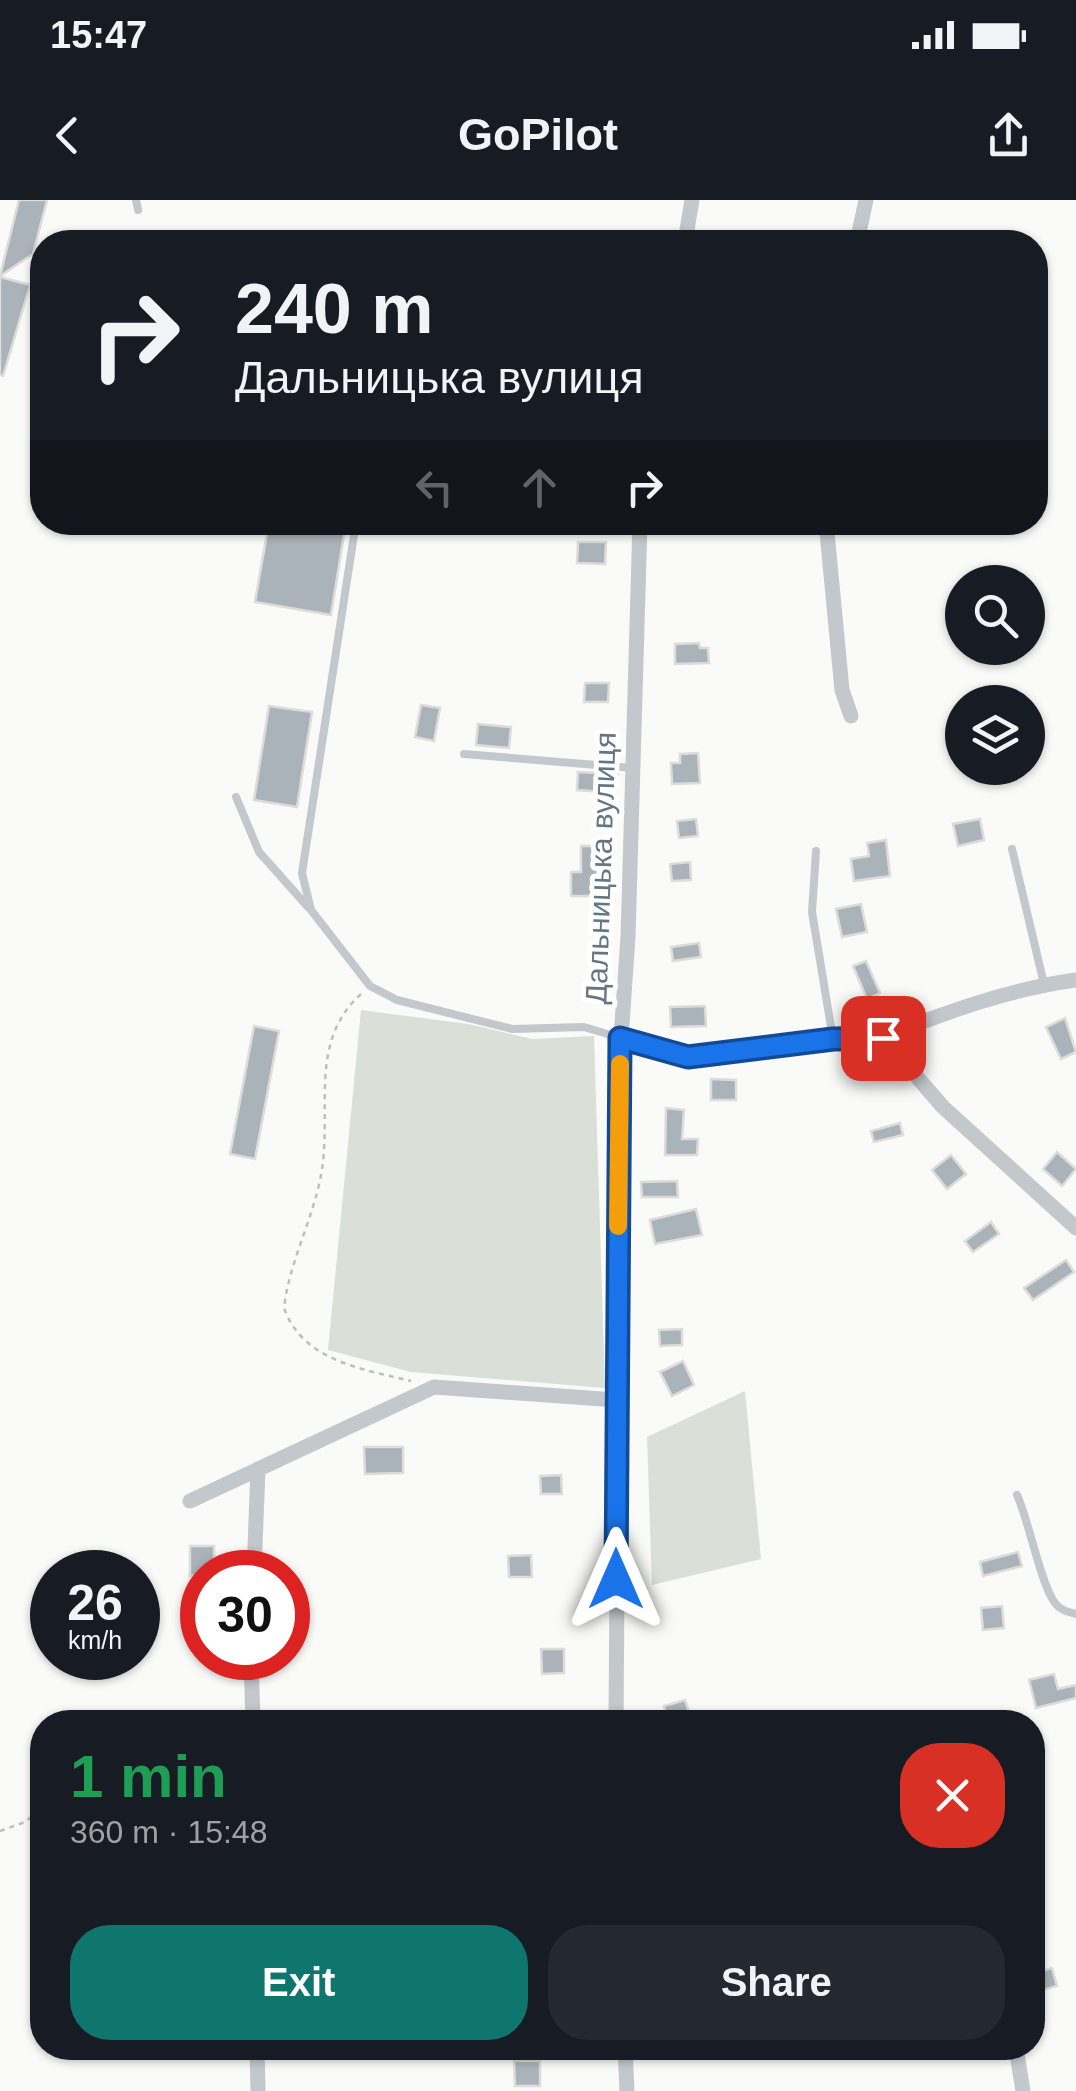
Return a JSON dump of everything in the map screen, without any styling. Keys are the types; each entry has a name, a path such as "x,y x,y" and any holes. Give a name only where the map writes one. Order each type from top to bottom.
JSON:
{"street":[{"path":"687,230 692,200"},
{"path":"860,230 866,200"},
{"name":"Дальницька вулиця","path":"640,535 634,768 620,1038 688,1057 833,1039 883,1038"},
{"path":"827,535 842,690 851,716"},
{"path":"1076,980 1044,984 924,1020 883,1038 944,1107 1076,1228"},
{"path":"616,1710 620,1038"},
{"path":"190,1501 434,1387 616,1400"},
{"path":"255,1550 258,1469"},
{"path":"252,1680 253,1710"},
{"path":"257,2060 258,2091"},
{"path":"626,2060 627,2091"},
{"path":"1018,2060 1023,2091"}],"lane":[{"path":"136,200 138,210"},
{"path":"310,910 302,873 354,535"},
{"path":"464,754 634,768"},
{"path":"236,797 259,852 370,986 397,1000 512,1029 584,1027 620,1038"},
{"path":"1012,849 1044,984"},
{"path":"816,852 812,912 833,1039"},
{"path":"1017,1495 1031,1524 1051,1597 1061,1609 1076,1614"}],"path":[{"path":"370,986 342,1011 330,1036 321,1174 284,1308 300,1338 318,1354 434,1387"},
{"path":"0,1831 30,1818"}],"shaded area":[{"path":"361,1010 468,1024 532,1039 594,1036 605,1388 411,1372 328,1350"},
{"path":"745,1391 761,1559 652,1585 647,1437"}],"building":[{"path":"19,200 47,200 39,230 30,230 30,256 0,276"},
{"path":"0,277 30,285 3,376 0,375"},
{"path":"267,535 344,535 331,615 255,602"},
{"path":"578,542 606,542 605,564 577,563"},
{"path":"699,643 700,648 708,648 709,663 675,664 675,644"},
{"path":"585,683 609,683 608,702 584,702"},
{"path":"421,705 440,708 434,741 415,737"},
{"path":"269,706 312,712 297,807 254,800"},
{"path":"478,724 511,727 509,748 476,745"},
{"path":"698,753 700,783 672,784 671,763 680,763 680,754"},
{"path":"578,772 618,774 616,793 577,790"},
{"path":"696,819 698,836 679,838 677,821"},
{"path":"980,819 984,840 958,846 953,824"},
{"path":"886,840 890,876 854,881 851,859 869,856 867,843"},
{"path":"581,846 607,846 607,867 597,867 597,896 571,896 571,872 581,872"},
{"path":"690,862 691,880 672,881 670,864"},
{"path":"861,904 867,932 842,937 836,909"},
{"path":"699,943 701,957 673,961 671,947"},
{"path":"866,961 880,993 867,999 853,966"},
{"path":"705,1006 706,1026 671,1027 670,1007"},
{"path":"1065,1018 1076,1052 1061,1059 1046,1027"},
{"path":"254,1026 279,1031 255,1159 230,1154"},
{"path":"711,1079 736,1080 736,1100 711,1100"},
{"path":"666,1108 684,1110 682,1139 698,1139 697,1155 665,1155"},
{"path":"900,1123 903,1135 874,1142 871,1131"},
{"path":"1057,1152 1076,1169 1062,1186 1043,1169"},
{"path":"951,1155 966,1174 947,1189 932,1170"},
{"path":"677,1181 678,1197 642,1197 641,1182"},
{"path":"696,1209 702,1235 655,1244 650,1220"},
{"path":"991,1222 999,1234 973,1252 965,1241"},
{"path":"1066,1260 1074,1272 1033,1300 1024,1288"},
{"path":"682,1329 682,1345 660,1346 659,1330"},
{"path":"683,1361 694,1385 672,1396 660,1372"},
{"path":"364,1447 403,1447 403,1473 365,1474"},
{"path":"561,1475 562,1494 541,1494 540,1476"},
{"path":"190,1546 214,1546 214,1550 190,1550"},
{"path":"1018,1552 1022,1566 983,1576 980,1562"},
{"path":"531,1555 532,1577 509,1577 508,1556"},
{"path":"1002,1606 1004,1628 983,1630 981,1608"},
{"path":"541,1649 564,1649 564,1673 542,1674"},
{"path":"1054,1674 1058,1689 1076,1685 1076,1698 1036,1708 1029,1680"},
{"path":"685,1700 688,1710 665,1710 664,1706"},
{"path":"1052,1968 1057,1986 1045,1989 1045,1970"},
{"path":"514,2061 540,2061 540,2086 515,2086"}],"slow traffic":[{"path":"618,1226 620,1064"}],"route":[{"path":"616,1579 620,1038 665,1054 688,1057 833,1039 883,1038"}]}
